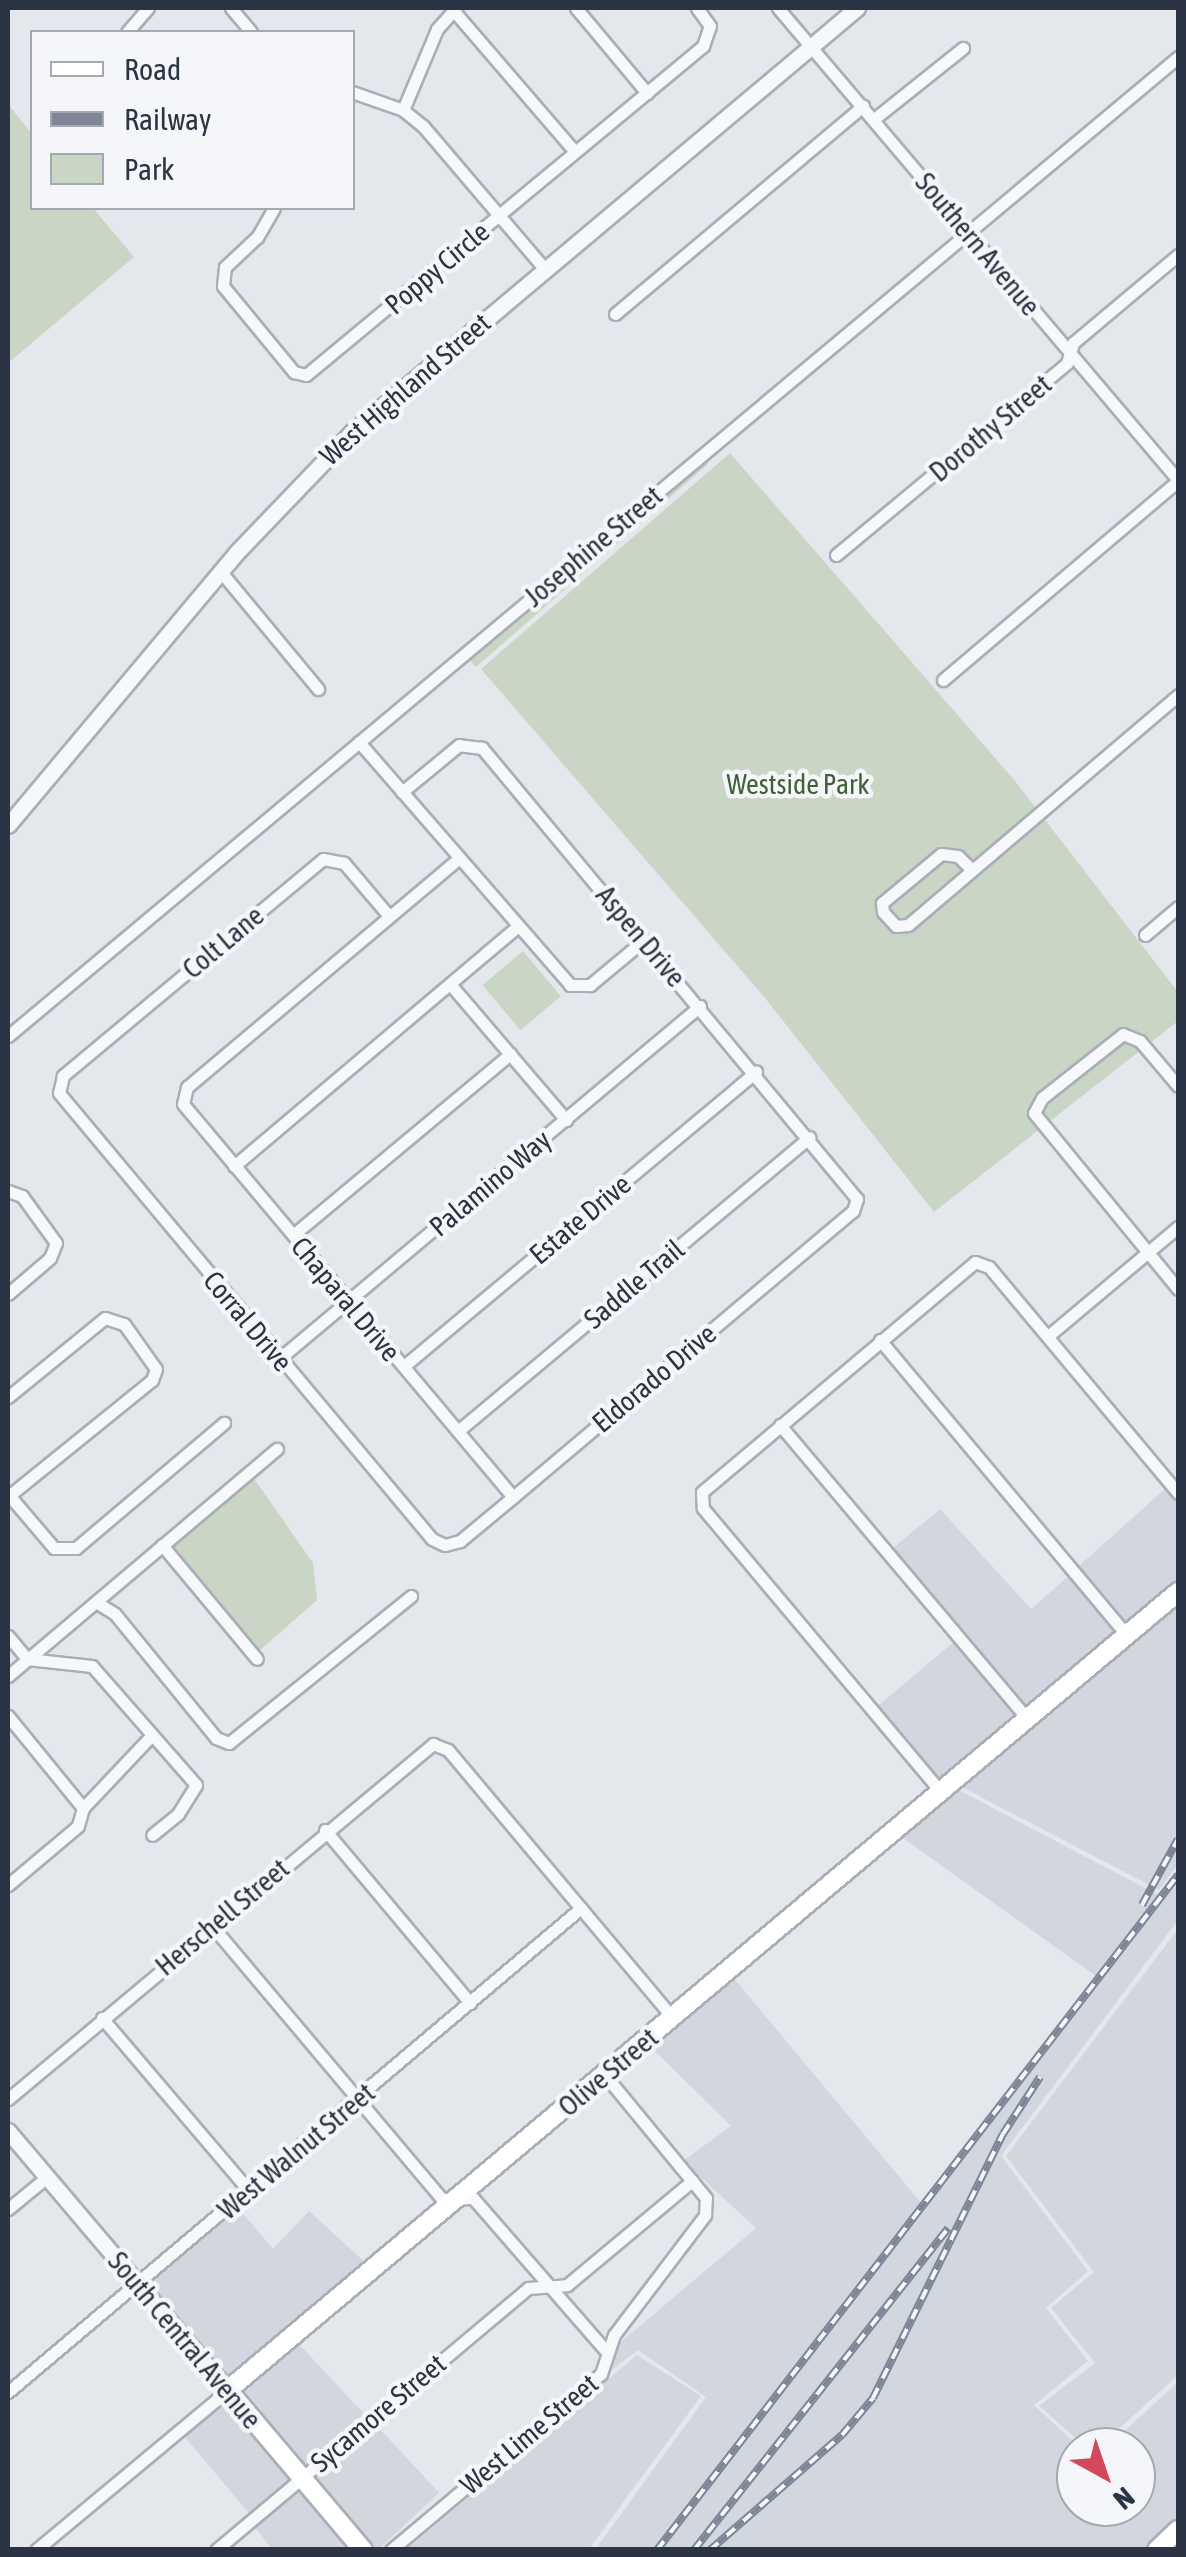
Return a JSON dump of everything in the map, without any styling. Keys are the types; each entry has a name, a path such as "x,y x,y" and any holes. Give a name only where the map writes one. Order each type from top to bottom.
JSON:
{"main road":[{"name":"Olive Street","path":"228,2390 1178,1592"},
{"name":"South Central Avenue","path":"228,2390 363,2550"},
{"path":"1158,2550 1178,2530"}],"street":[{"path":"131,30 148,8"},
{"path":"231,8 249,30"},
{"path":"576,8 647,92"},
{"name":"Poppy Circle","path":"273,210 256,237 226,267 223,286 294,372 306,375 708,41 710,26 697,8"},
{"name":"Southern Avenue","path":"778,8 1178,480"},
{"name":"West Highland Street","path":"8,824 221,572 351,432 857,8"},
{"path":"403,110 437,29 454,9 575,152"},
{"path":"874,120 963,48"},
{"name":"Josephine Street","path":"8,1036 1178,57"},
{"path":"355,93 403,110 544,268"},
{"path":"615,314 863,106"},
{"name":"Dorothy Street","path":"836,555 1068,364 1073,343 1178,255"},
{"path":"942,680 1178,480 1178,458"},
{"path":"221,572 318,689"},
{"path":"970,869 958,856 940,854 882,903 883,912 904,927 1178,696"},
{"path":"359,742 516,928 576,988 590,984 644,940"},
{"name":"Aspen Drive","path":"402,792 459,745 477,744 756,1072 857,1203"},
{"path":"389,916 458,858"},
{"name":"Colt Lane","path":"58,1090 63,1076 323,859 344,863 389,916"},
{"path":"1145,935 1178,908"},
{"name":"Chaparal Drive","path":"389,916 187,1087 183,1100 513,1497"},
{"path":"234,1166 516,928"},
{"path":"450,984 566,1120"},
{"name":"Palamino Way","path":"280,1358 700,1006"},
{"path":"1178,1086 1144,1046 1126,1034 1115,1036 1042,1098 1034,1113 1178,1289"},
{"path":"292,1235 510,1054"},
{"name":"Estate Drive","path":"404,1366 756,1072"},
{"name":"Corral Drive","path":"58,1090 432,1539 445,1545"},
{"name":"Saddle Trail","path":"458,1431 809,1137"},
{"path":"8,1191 22,1196 53,1234 55,1251 8,1294"},
{"name":"Eldorado Drive","path":"445,1545 460,1541 857,1203"},
{"path":"1048,1336 1178,1227"},
{"path":"940,1792 703,1508 702,1492 967,1266 981,1263 1048,1336 1178,1493"},
{"path":"8,1398 105,1318 124,1324 156,1368 152,1380 8,1495 54,1548 76,1548 224,1424"},
{"path":"880,1340 1127,1634"},
{"path":"780,1425 1028,1719"},
{"path":"8,1676 278,1449"},
{"path":"162,1545 257,1660"},
{"path":"96,1602 115,1614 216,1738 229,1743 411,1596"},
{"path":"8,1636 26,1659 92,1666 196,1785 178,1814 152,1835"},
{"path":"8,1716 83,1808"},
{"path":"8,1885 78,1826 83,1808 152,1734"},
{"name":"Herschell Street","path":"8,2099 424,1747 442,1746 581,1908"},
{"path":"325,1830 470,2003"},
{"path":"581,1908 674,2018"},
{"name":"West Walnut Street","path":"8,2392 581,1908"},
{"path":"212,1926 442,2198 473,2198 606,2351"},
{"path":"102,2018 249,2191"},
{"path":"605,2075 692,2181"},
{"name":"South Central Avenue","path":"8,2131 228,2390"},
{"path":"8,2209 46,2177"},
{"name":"West Lime Street","path":"391,2550 601,2374 610,2362 606,2351 707,2205 692,2181"},
{"name":"Sycamore Street","path":"216,2550 528,2288 567,2285 692,2181"},
{"name":"Olive Street","path":"36,2550 228,2390"}],"shaded area":[{"path":"1167,1487 1178,1501 1178,1584 1128,1626 1078,1567"},
{"path":"940,1509 1031,1609 1070,1575 1119,1633 1029,1711 892,1549"},
{"path":"1178,1602 1178,1864 1159,1890 958,1785"},
{"path":"955,1641 1020,1718 941,1785 876,1707"},
{"path":"955,1788 1158,1895 1178,1872 1178,1920 1001,2156 1088,2271 1046,2308 1088,2361 1034,2405 1058,2427 1056,2527 1156,2527 1156,2427 1129,2427 1178,2382 1178,2521 1148,2549 595,2550 706,2397 638,2350 613,2369 615,2347 756,2228 683,2161 731,2126 650,2046 732,1976 922,2204 1100,1979 899,1835"},
{"path":"1178,1929 1178,2375 1121,2427 1063,2427 1039,2406 1095,2363 1051,2308 1094,2272 1006,2156"},
{"path":"238,2208 273,2249 309,2211 369,2266 228,2382 146,2285"},
{"path":"297,2342 365,2415 309,2468 241,2395"},
{"path":"637,2355 701,2396 589,2549 407,2549"},
{"path":"228,2398 294,2476 249,2513 184,2435"},
{"path":"375,2424 439,2493 376,2550 313,2482"},
{"path":"301,2486 356,2549 272,2549 254,2526"}],"green space":[{"path":"8,104 30,132 30,210 95,210 134,257 8,363"},
{"name":"Westside Park","path":"730,453 1015,781 1178,992 1178,1021 934,1212 765,998 481,669"},
{"path":"705,461 708,464 476,667 468,658"},
{"path":"523,951 561,996 520,1030 482,985"},
{"path":"253,1477 313,1563 317,1600 258,1652 171,1546"}],"railway":[{"path":"1142,1905 1178,1839"},
{"path":"657,2550 1178,1875"},
{"path":"710,2550 842,2435 873,2398 1003,2134 1040,2077"},
{"path":"694,2550 948,2228"}]}
